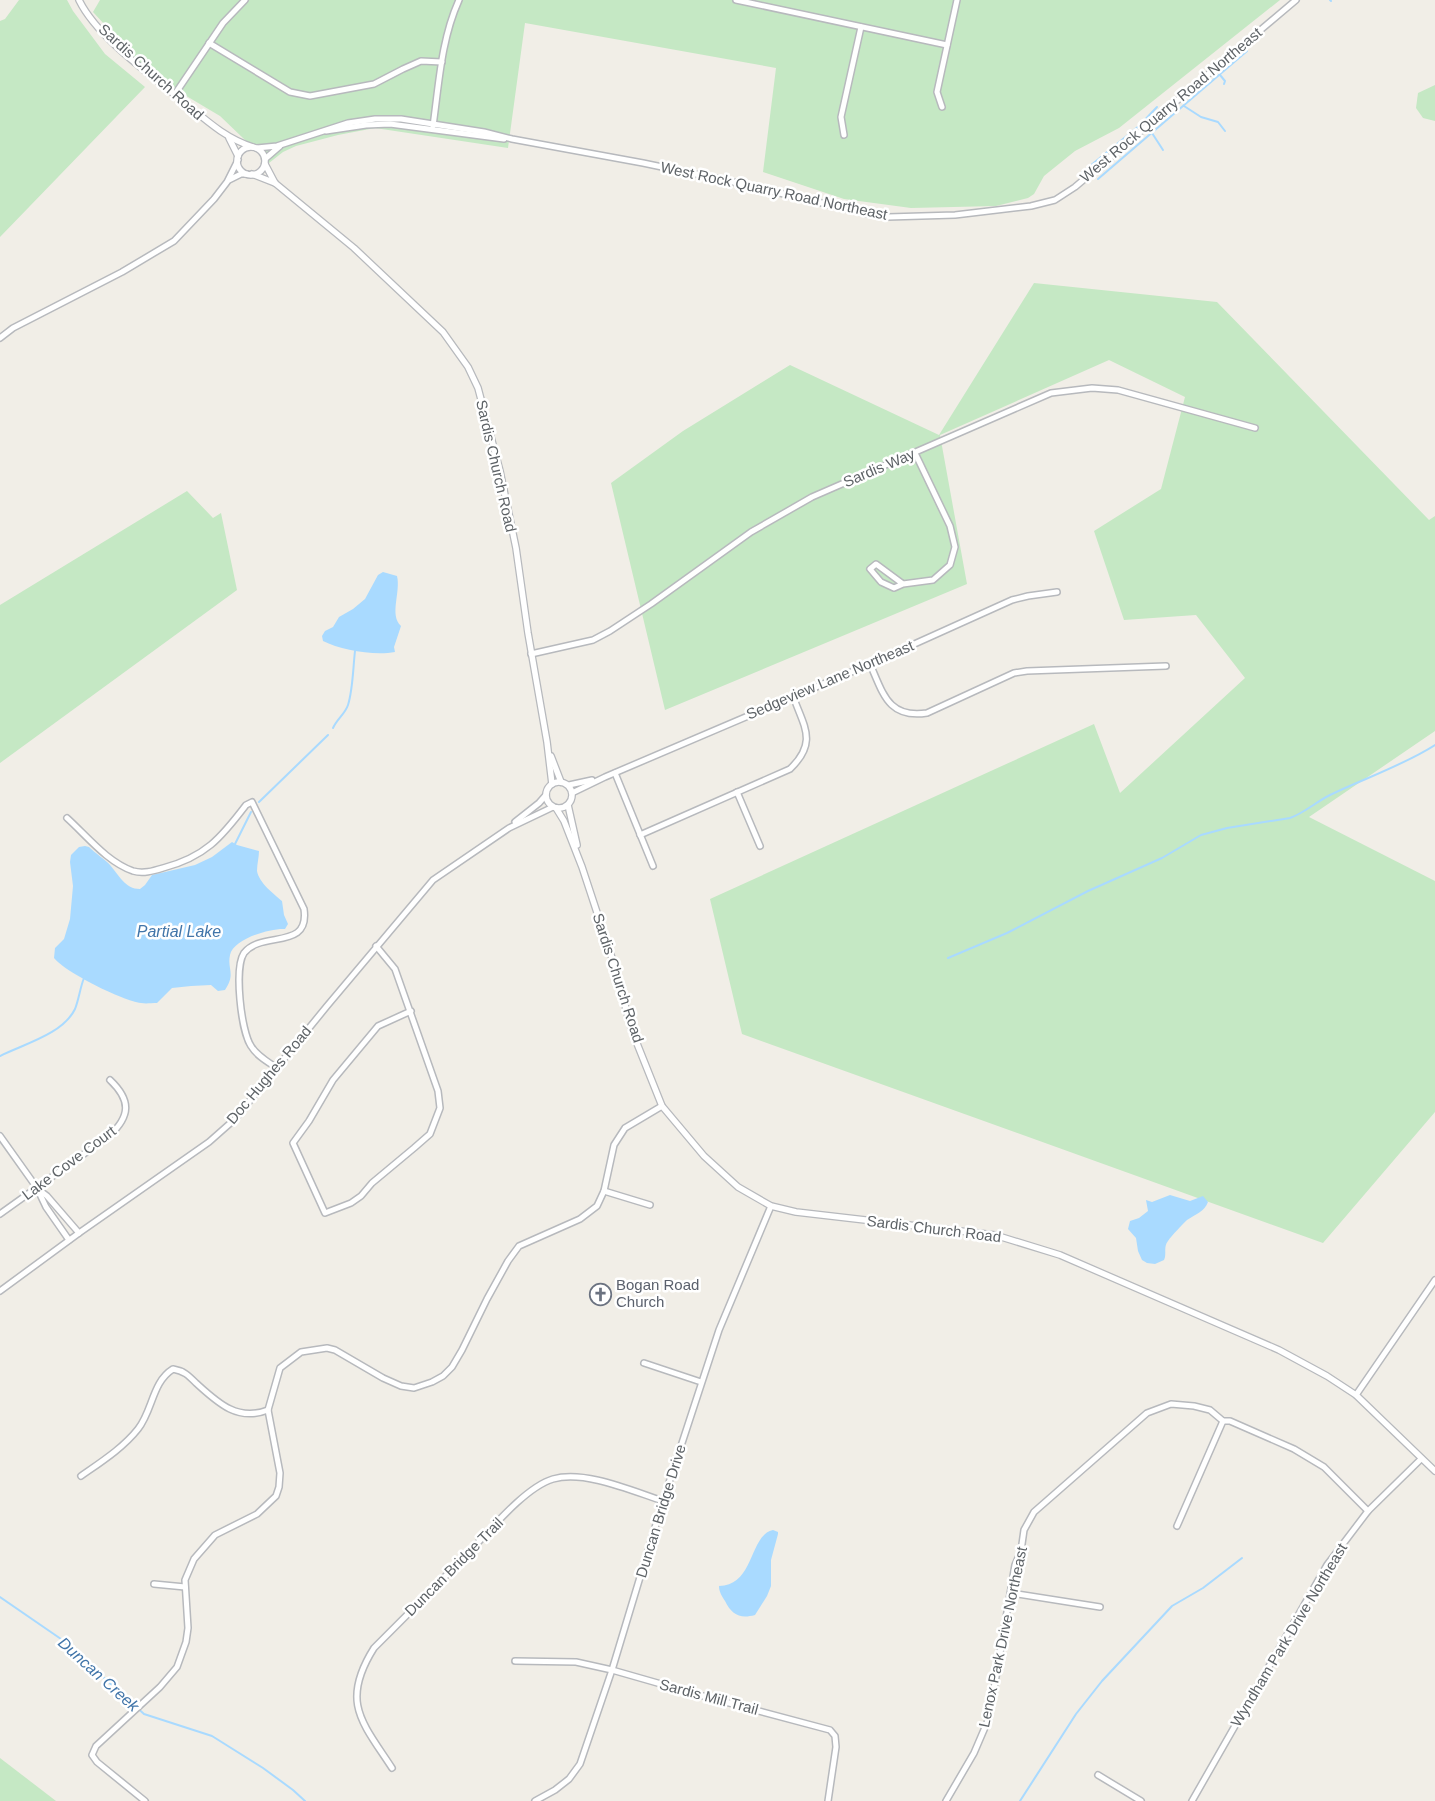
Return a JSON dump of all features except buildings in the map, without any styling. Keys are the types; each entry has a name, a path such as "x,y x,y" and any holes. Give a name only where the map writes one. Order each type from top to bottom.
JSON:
{"street":[{"name":"Sardis Church Road","path":"79,0 102,31 154,78 210,125 229,138 255,148"},
{"path":"175,94 223,23 245,0"},
{"path":"432,130 450,21 459,0"},
{"path":"736,0 946,45"},
{"path":"942,107 937,92 957,0"},
{"name":"West Rock Quarry Road Northeast","path":"255,148 268,148 340,124 375,119 401,119 484,132 512,139 671,168 876,215 906,217 1031,206 1055,200 1075,187 1296,0"},
{"path":"844,134 841,117 861,27"},
{"path":"209,43 290,92 310,96 374,84 421,62 442,62"},
{"name":"West Rock Quarry Road Northeast","path":"318,132 384,124 512,139"},
{"name":"Sardis Church Road","path":"229,138 238,158"},
{"name":"West Rock Quarry Road Northeast","path":"265,161 284,143"},
{"path":"0,338 13,328 122,272 174,241 201,214 233,177 260,171 265,161 264,155 255,148 244,149 227,182"},
{"path":"238,158 240,168 249,174"},
{"name":"Sardis Church Road","path":"265,161 275,183"},
{"name":"Sardis Church Road","path":"249,174 275,183 354,248 443,332 468,367 478,388 500,471 516,548 552,784"},
{"name":"Sardis Way","path":"531,654 592,640 604,634 652,604 751,532 812,497 1051,393 1092,388 1118,390 1255,428"},
{"path":"904,584 876,564 870,569 881,582 894,588 904,584 933,580 950,565 955,547 950,526 915,452"},
{"name":"Sedgeview Lane Northeast","path":"572,793 605,777 870,664 1012,600 1057,592"},
{"path":"870,664 887,701 899,711 913,715 927,713 1014,674 1027,671 1166,666"},
{"path":"640,835 790,769 801,759 807,747 808,736 793,696"},
{"name":"Sardis Church Road","path":"547,742 561,782"},
{"path":"615,773 653,866"},
{"name":"Sedgeview Lane Northeast","path":"569,786 605,777"},
{"path":"561,782 569,786 572,797 565,807 554,807 549,804 546,795 548,787 561,782"},
{"path":"737,792 760,846"},
{"name":"Doc Hughes Road","path":"0,1291 209,1142 235,1119 376,946 433,880 509,828 546,795"},
{"path":"67,818 110,858 133,871 146,873 193,858 213,845 246,805 252,802 304,909 305,918 303,928 294,936 252,947 244,954 240,969 240,1010 244,1030 251,1047 277,1068"},
{"name":"Sardis Church Road","path":"568,805 582,867"},
{"name":"Sardis Church Road","path":"554,807 564,820 582,867 613,962 632,1031 662,1106 704,1156 738,1187 771,1206 796,1212 995,1235 1060,1255 1279,1350 1327,1376 1356,1395 1435,1471"},
{"name":"Doc Hughes Road","path":"509,828 554,807"},
{"path":"376,946 395,968 411,1012 438,1091 440,1108 430,1134 372,1183 361,1196 351,1203 325,1213 293,1143 309,1121 333,1080 378,1026 411,1012"},
{"name":"Lake Cove Court","path":"0,1214 110,1136 120,1126 126,1115 125,1097 110,1080"},
{"path":"145,1801 97,1762 92,1755 96,1746 149,1698 177,1667 186,1642 185,1580 194,1559 215,1535 257,1514 276,1496 280,1473 268,1410 280,1368 301,1352 327,1348 335,1350 383,1378 401,1386 414,1388 443,1376 459,1356 508,1261 519,1246 580,1219 597,1206 604,1191 614,1144 625,1128 662,1106"},
{"path":"0,1136 37,1188 46,1207 69,1240"},
{"path":"37,1188 47,1196 79,1233"},
{"path":"604,1191 650,1205"},
{"name":"Duncan Bridge Drive","path":"535,1801 555,1790 569,1779 580,1764 612,1670 663,1501 718,1330 771,1206"},
{"path":"1356,1395 1435,1280"},
{"path":"644,1363 701,1382"},
{"path":"81,1476 127,1442 140,1426 161,1380 174,1369 183,1370 220,1404 237,1413 251,1414 268,1410"},
{"name":"Lenox Park Drive Northeast","path":"946,1801 974,1753 989,1718 1015,1565 1021,1551 1024,1530 1034,1512 1147,1413 1171,1404 1194,1406 1210,1410 1223,1421 1230,1421 1294,1449 1324,1467 1368,1511"},
{"path":"1177,1526 1223,1421"},
{"name":"Wyndham Park Drive Northeast","path":"1192,1801 1327,1565 1368,1511 1421,1459"},
{"name":"Duncan Bridge Trail","path":"392,1768 358,1713 357,1692 359,1677 364,1664 374,1648 504,1516 537,1486 562,1478 589,1479 663,1501"},
{"path":"154,1584 184,1587"},
{"path":"1011,1593 1100,1607"},
{"name":"Sardis Mill Trail","path":"515,1662 576,1662 612,1670 830,1730 835,1736 836,1747 828,1801"},
{"path":"1098,1775 1141,1801"}],"green space":[{"path":"19,0 67,0 105,54 145,87 0,237 0,21 5,19"},
{"path":"100,0 1280,0 1119,128 1075,151 1044,176 1034,194 1028,198 996,206 911,208 844,199 763,172 776,68 525,23 508,148 375,128 296,146 283,152 269,163 220,116 151,75 93,12"},
{"path":"1435,85 1435,121 1423,118 1416,108 1418,93"},
{"path":"1034,283 1217,302 1429,520 1435,516 1435,731 1309,817 1435,881 1435,1112 1323,1243 742,1034 710,899 1094,724 1120,793 1245,678 1196,615 1124,620 1094,531 1161,489 1185,397 1109,360 940,435 967,584 665,710 611,483 683,431 790,365 939,435"},
{"path":"187,491 213,518 221,513 237,590 0,763 0,605"},
{"path":"0,1758 56,1801 0,1801"}],"water":[{"path":"383,572 397,576 398,582 396,616 401,626 394,647 395,652 358,651 323,641 322,636 325,631 333,627 339,617 365,599 378,575"},
{"name":"Partial Lake","path":"232,842 259,851 258,875 267,888 282,901 284,915 288,924 285,929 270,930 245,939 233,949 229,960 231,975 225,990 218,991 211,985 172,988 157,1003 141,1003 121,997 95,985 70,971 54,958 55,948 64,939 70,919 73,886 70,862 71,855 79,847 89,847 108,863 126,884 140,889 152,875 195,865 212,857"},
{"path":"1170,1195 1190,1201 1203,1196 1208,1202 1202,1211 1187,1220 1170,1239 1166,1246 1164,1260 1155,1264 1147,1263 1142,1260 1136,1238 1128,1229 1130,1221 1139,1218 1148,1211 1146,1200 1152,1202"},
{"path":"773,1530 778,1532 778,1534 771,1560 771,1586 767,1596 755,1615 737,1615 728,1606 719,1586 731,1584 739,1578 746,1569 760,1541 765,1534"}],"waterway":[{"path":"1098,179 1247,51"},
{"path":"1220,75 1225,81 1224,84"},
{"path":"1184,106 1201,117 1218,122 1225,131"},
{"path":"1079,175 1139,126 1157,107"},
{"path":"1152,133 1163,150"},
{"path":"333,728 345,711 350,699 355,651"},
{"path":"259,802 328,735"},
{"path":"948,958 1007,933 1088,891 1162,858 1201,835 1227,828 1290,818 1330,795 1397,766 1435,745"},
{"path":"235,844 251,812"},
{"path":"0,1056 42,1037 62,1025 75,1009 84,978"},
{"path":"1020,1801 1076,1714 1102,1681 1172,1606 1203,1588 1242,1558"},
{"name":"Duncan Creek","path":"0,1597 61,1639 144,1714 212,1736 263,1768 305,1801"}],"place":[{"name":"Bogan Road Church","path":"600,1294"}]}
